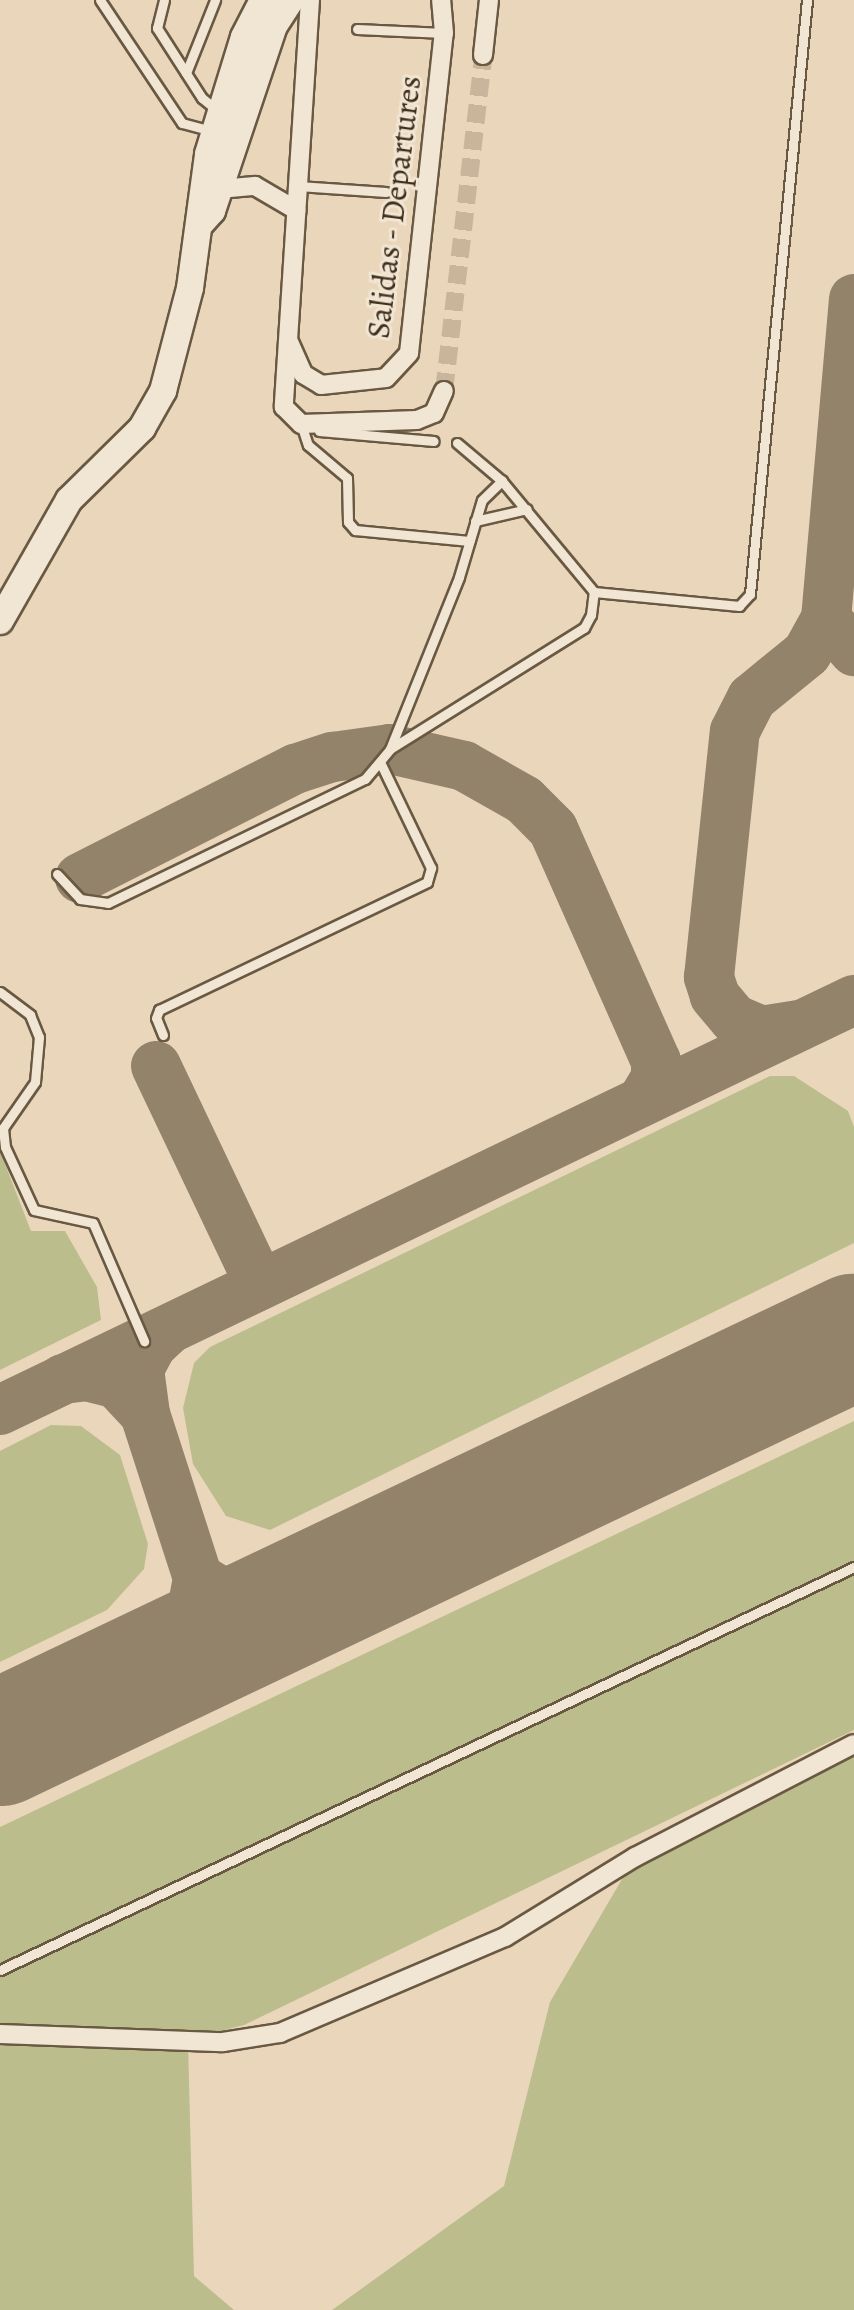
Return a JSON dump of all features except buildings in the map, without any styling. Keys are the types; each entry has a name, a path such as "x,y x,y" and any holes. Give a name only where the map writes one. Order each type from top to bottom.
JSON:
{"street":[{"path":"0,621 69,500 154,411 180,331 200,224 198,202 218,122 244,37 263,0"},
{"path":"200,224 212,211 274,26 291,0"},
{"path":"310,0 282,397 288,414 301,424 433,429 444,391"},
{"name":"Salidas - Departures","path":"287,336 303,374 321,385 386,378 409,353 444,33 441,0"},
{"path":"483,56 489,0"},
{"path":"219,189 255,186 296,210"},
{"path":"0,2034 223,2042 280,2033 505,1937 635,1857 854,1744"}],"lane":[{"path":"100,0 182,123 218,122"},
{"path":"109,12 113,0"},
{"path":"164,0 157,28 218,122"},
{"path":"186,73 215,0"},
{"path":"457,443 502,481 594,592 739,606 750,594 807,0"},
{"path":"357,29 444,33"},
{"path":"298,186 386,192"},
{"path":"301,424 308,445 347,478 348,522 355,530 469,541"},
{"path":"57,874 80,899 108,903 365,779 381,764 390,749 482,500 502,481"},
{"path":"475,521 527,509"},
{"path":"390,749 584,628 594,592"},
{"path":"163,1035 156,1018 159,1010 427,882 431,868 381,764"},
{"path":"0,992 30,1015 39,1037 35,1082 3,1128 5,1147 34,1210 93,1223 144,1341"},
{"path":"0,1970 854,1567"}],"green space":[{"path":"770,1076 794,1076 848,1111 854,1127 854,1243 270,1530 226,1516 193,1464 183,1408 194,1363 210,1347"},
{"path":"0,1151 31,1231 65,1231 97,1287 101,1320 0,1370"},
{"path":"854,1421 854,1730 244,2025 212,2033 0,2023 0,1827"},
{"path":"51,1425 81,1426 120,1455 148,1544 144,1569 107,1610 0,1662 0,1451"},
{"path":"854,1744 854,2310 332,2310 504,2186 550,2002 635,1857"},
{"path":"0,2034 188,2042 194,2276 234,2310 0,2310"}],"taxiway":[{"path":"854,299 826,619 854,651"},
{"path":"799,1025 762,1031 734,1019 715,996 709,977 735,731 752,698 807,653 826,619"},
{"path":"80,878 295,769 333,757 390,749 464,766 524,800 553,829 656,1061 656,1078 642,1101"},
{"path":"0,1410 854,1000"},
{"path":"156,1066 260,1285"},
{"path":"63,1379 86,1376 117,1384 145,1414 139,1369 152,1345 169,1329"},
{"path":"145,1414 198,1578"},
{"path":"164,1664 187,1637 198,1578 251,1609 284,1609"}],"runway":[{"path":"0,1743 854,1337"}],"tunnel":[{"path":"444,391 483,58"}]}
